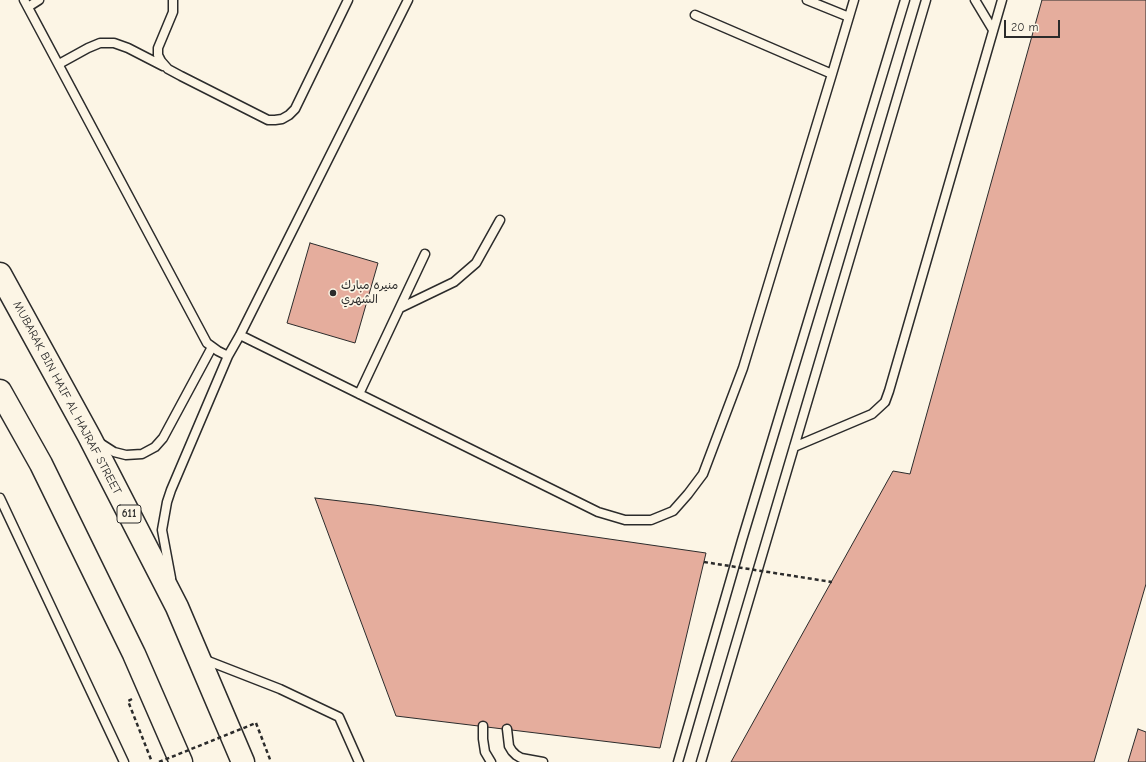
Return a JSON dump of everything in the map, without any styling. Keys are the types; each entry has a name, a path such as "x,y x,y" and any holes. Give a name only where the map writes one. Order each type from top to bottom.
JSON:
{"main road":[{"name":"MUBARAK BIN HAIF AL HAJRAF STREET","path":"0,274 89,436 177,607 243,762"},
{"path":"0,391 41,464 131,647 182,762"}],"lane":[{"path":"38,0 26,3 203,336 207,343 228,356"},
{"path":"168,69 158,55 158,48 173,12 173,0"},
{"path":"59,64 100,43 114,43 128,48 268,120 282,119 295,109 348,0"},
{"path":"177,607 162,530 167,502 171,490 228,356 240,335 408,0"},
{"path":"807,0 849,17"},
{"path":"240,335 598,512 625,520 651,520 673,511 703,474 743,368 854,0"},
{"path":"678,762 742,540 905,0"},
{"path":"701,762 926,0"},
{"path":"975,0 993,30"},
{"path":"794,447 872,414 885,402 1002,0"},
{"path":"695,15 832,74"},
{"path":"400,308 454,282 476,263 500,220"},
{"path":"359,394 425,254"},
{"path":"89,436 114,452 126,455 142,454 155,447 163,438 212,347"},
{"path":"0,498 124,762"},
{"path":"198,658 280,689 339,717 359,762"},
{"path":"483,726 485,752 491,762"},
{"path":"507,730 509,746 516,755 521,758 543,762"}],"path":[{"path":"704,562 832,582"},
{"path":"128,701 152,762"},
{"path":"159,762 256,723 271,762"}],"building":[{"path":"1042,0 1146,0 1146,584 1094,762 731,762 893,471 910,474"},
{"name":"منيره مبارك الشهري","path":"310,243 378,263 355,343 287,323"},
{"path":"315,498 374,505 706,553 660,748 396,716"},
{"path":"1138,729 1146,732 1146,762 1128,762"}],"place":[{"name":"منيره مبارك الشهري","path":"333,293"}]}
